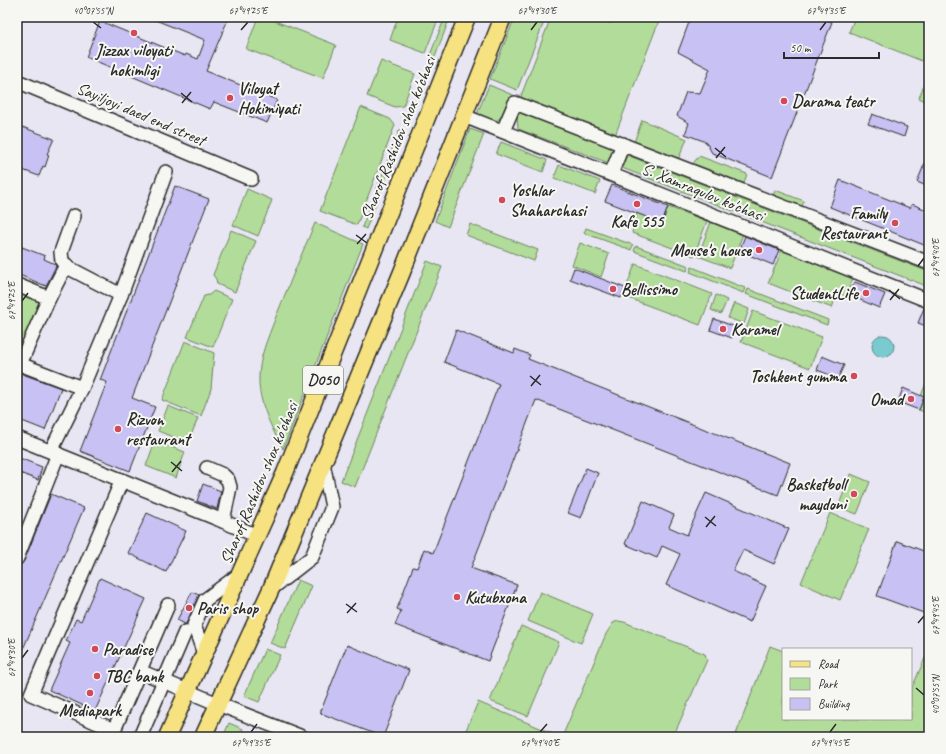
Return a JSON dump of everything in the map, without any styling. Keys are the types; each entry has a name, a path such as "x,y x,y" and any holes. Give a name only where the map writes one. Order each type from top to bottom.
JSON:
{"main road":[{"name":"Sharof Rashidov shox ko'chasi","path":"167,737 291,459 467,17"},
{"name":"D050","path":"203,737 271,589 402,272 503,17"}],"street":[{"name":"Sayiljoyi daed end street","path":"17,81 251,179"},
{"path":"503,131 515,103 929,263"},
{"name":"S. Xamraqulov ko'chasi","path":"464,116 929,301"},
{"path":"611,174 623,144"},
{"path":"17,558 54,453 121,295 166,172"},
{"path":"74,216 61,252 62,261 69,268 121,295"},
{"path":"66,265 49,298 19,364 82,388"},
{"path":"17,285 49,298"},
{"path":"17,438 257,536"},
{"path":"271,589 312,557 332,507 323,463"},
{"path":"207,468 223,475 228,480 230,487 223,521"},
{"path":"122,480 31,694 113,734 168,605"},
{"path":"204,654 194,625 205,600 240,574"},
{"path":"140,737 165,682 185,632"},
{"path":"140,671 218,704 269,731 302,737"}],"green space":[{"path":"258,17 265,17 336,45 323,78 246,49"},
{"path":"398,17 439,17 425,53 390,40"},
{"path":"445,17 450,17 435,57 430,55"},
{"path":"515,17 546,17 517,90 490,79"},
{"path":"551,17 602,17 604,21 609,23 615,21 617,17 660,18 614,138 524,102 521,96"},
{"path":"855,17 929,17 929,44 922,61 849,32"},
{"path":"381,61 415,74 403,106 395,107 367,96"},
{"path":"929,72 929,103 919,98"},
{"path":"489,85 515,96 508,113 494,122 477,114"},
{"path":"361,107 390,119 395,125 357,225 320,211"},
{"path":"521,107 616,147 609,163 518,129 517,116"},
{"path":"642,120 687,139 677,162 633,145"},
{"path":"401,129 404,132 366,229 362,227"},
{"path":"470,129 484,134 448,227 435,221"},
{"path":"501,142 547,160 543,172 496,154"},
{"path":"627,155 929,272 929,287 622,168"},
{"path":"699,156 747,174 743,186 690,167"},
{"path":"559,165 600,181 595,194 554,178"},
{"path":"247,189 272,200 258,236 233,225"},
{"path":"775,190 804,201 801,209 772,199"},
{"path":"668,207 707,221 694,256 632,233 637,213 662,223"},
{"path":"711,222 743,234 730,268 698,256"},
{"path":"315,223 363,244 283,449 270,424 263,406 259,387 259,370 262,355 270,333"},
{"path":"470,224 538,250 534,261 466,235"},
{"path":"586,228 633,245 631,250 584,233"},
{"path":"231,230 256,241 235,292 217,284 213,275"},
{"path":"580,243 609,254 601,277 572,265"},
{"path":"636,246 689,266 687,271 634,251"},
{"path":"782,250 853,278 846,296 837,293 832,308 768,283"},
{"path":"427,261 442,267 355,487 341,481"},
{"path":"635,264 712,294 700,325 623,296"},
{"path":"692,267 745,288 743,293 690,272"},
{"path":"748,289 828,320 827,325 746,294"},
{"path":"214,291 232,299 213,347 187,337 204,296 209,295"},
{"path":"17,293 40,302 17,361"},
{"path":"716,295 727,300 721,314 711,310"},
{"path":"734,303 749,309 744,324 728,318"},
{"path":"753,311 822,337 810,368 741,342"},
{"path":"185,341 214,353 211,389 201,416 162,400"},
{"path":"928,378 929,414 919,410 924,397 921,396"},
{"path":"168,406 198,418 188,443 158,431"},
{"path":"155,441 185,452 176,478 146,466"},
{"name":"Basketboll maydoni","path":"851,474 870,482 857,514 838,507"},
{"path":"830,513 869,529 840,600 801,583"},
{"path":"298,580 312,586 285,649 270,643"},
{"path":"540,592 593,614 581,643 528,621"},
{"path":"618,621 705,654 707,660 673,737 562,737 606,634 613,623"},
{"path":"521,626 559,642 528,716 490,701"},
{"path":"770,646 782,651 782,720 912,720 912,688 925,658 929,660 929,737 735,737"},
{"path":"265,649 280,655 259,702 244,696"},
{"path":"478,702 552,733 550,737 463,737"},
{"path":"229,723 243,729 239,737 223,737"}],"water":[{"path":"883,335 891,338 894,346 891,354 883,357 875,354 872,346 875,338"}],"building":[{"path":"148,17 229,17 206,71 277,100 267,123 214,102 210,109 86,57 100,21 185,56 186,54 198,59 205,40"},
{"name":"Darama teatr","path":"691,17 820,17 832,22 772,177 712,153 706,142 685,134 689,123 677,116 686,92 700,93 710,69 678,52"},
{"path":"872,114 907,127 904,137 868,124"},
{"path":"17,125 54,139 47,154 49,155 45,167 43,166 39,176 17,168"},
{"path":"929,153 929,187 917,182"},
{"path":"840,180 910,208 912,204 929,211 929,247 830,207"},
{"name":"Kafe 555","path":"612,185 668,207 662,223 605,201"},
{"path":"175,186 209,199 132,398 155,407 130,471 80,451 107,382 100,380"},
{"name":"Mouse's house","path":"745,236 779,250 773,265 739,251"},
{"path":"22,247 45,256 44,259 55,264 56,266 46,286 17,274 17,249 21,251"},
{"path":"574,268 625,288 621,298 570,279"},
{"path":"855,282 885,294 879,308 849,295"},
{"path":"924,308 929,309 929,327 918,323"},
{"name":"Karamel","path":"714,319 736,327 732,338 710,330"},
{"path":"456,330 514,353 515,349 530,355 528,359 790,463 778,495 536,400 471,568 517,585 488,661 395,625 401,611 397,609 413,567 417,568 424,549 433,553 499,384 444,362"},
{"path":"822,356 844,365 838,378 817,370"},
{"path":"17,372 61,388 45,430 17,419"},
{"name":"Omad","path":"903,388 924,397 919,410 898,402"},
{"path":"17,457 42,467 38,480 17,472"},
{"path":"586,468 598,473 581,518 568,513"},
{"path":"203,484 221,491 217,509 197,501"},
{"path":"706,493 789,529 774,564 743,550 733,571 766,586 750,622 666,585 680,554 662,546 657,558 625,544 643,501 674,515 669,527 687,535"},
{"path":"51,494 84,508 17,663 17,572 20,565 24,561"},
{"path":"147,513 186,531 166,572 128,553"},
{"path":"897,541 929,553 929,615 877,596"},
{"name":"Paradise","path":"100,578 146,599 95,711 49,690 70,643 66,641 76,619 81,621"},
{"name":"Paris shop","path":"192,592 199,595 185,624 177,620"},
{"path":"347,645 409,670 383,737 320,713"}],"place":[{"name":"Jizzax viloyati hokimligi","path":"134,33"},
{"name":"Viloyat Hokimiyati","path":"230,98"},
{"name":"Darama teatr","path":"784,101"},
{"name":"Yoshlar Shaharchasi","path":"502,200"},
{"name":"Kafe 555","path":"637,204"},
{"name":"Family Restaurant","path":"895,223"},
{"name":"Mouse's house","path":"759,250"},
{"name":"Bellissimo","path":"613,289"},
{"name":"StudentLife","path":"866,293"},
{"name":"Karamel","path":"723,329"},
{"name":"Toshkent gumma","path":"854,376"},
{"name":"Omad","path":"911,399"},
{"name":"Rizvon restaurant","path":"118,429"},
{"name":"Basketboll maydoni","path":"854,494"},
{"name":"Kutubxona","path":"457,597"},
{"name":"Paris shop","path":"189,608"},
{"name":"Paradise","path":"95,649"},
{"name":"TBC bank","path":"97,676"},
{"name":"Mediapark","path":"90,693"}]}
